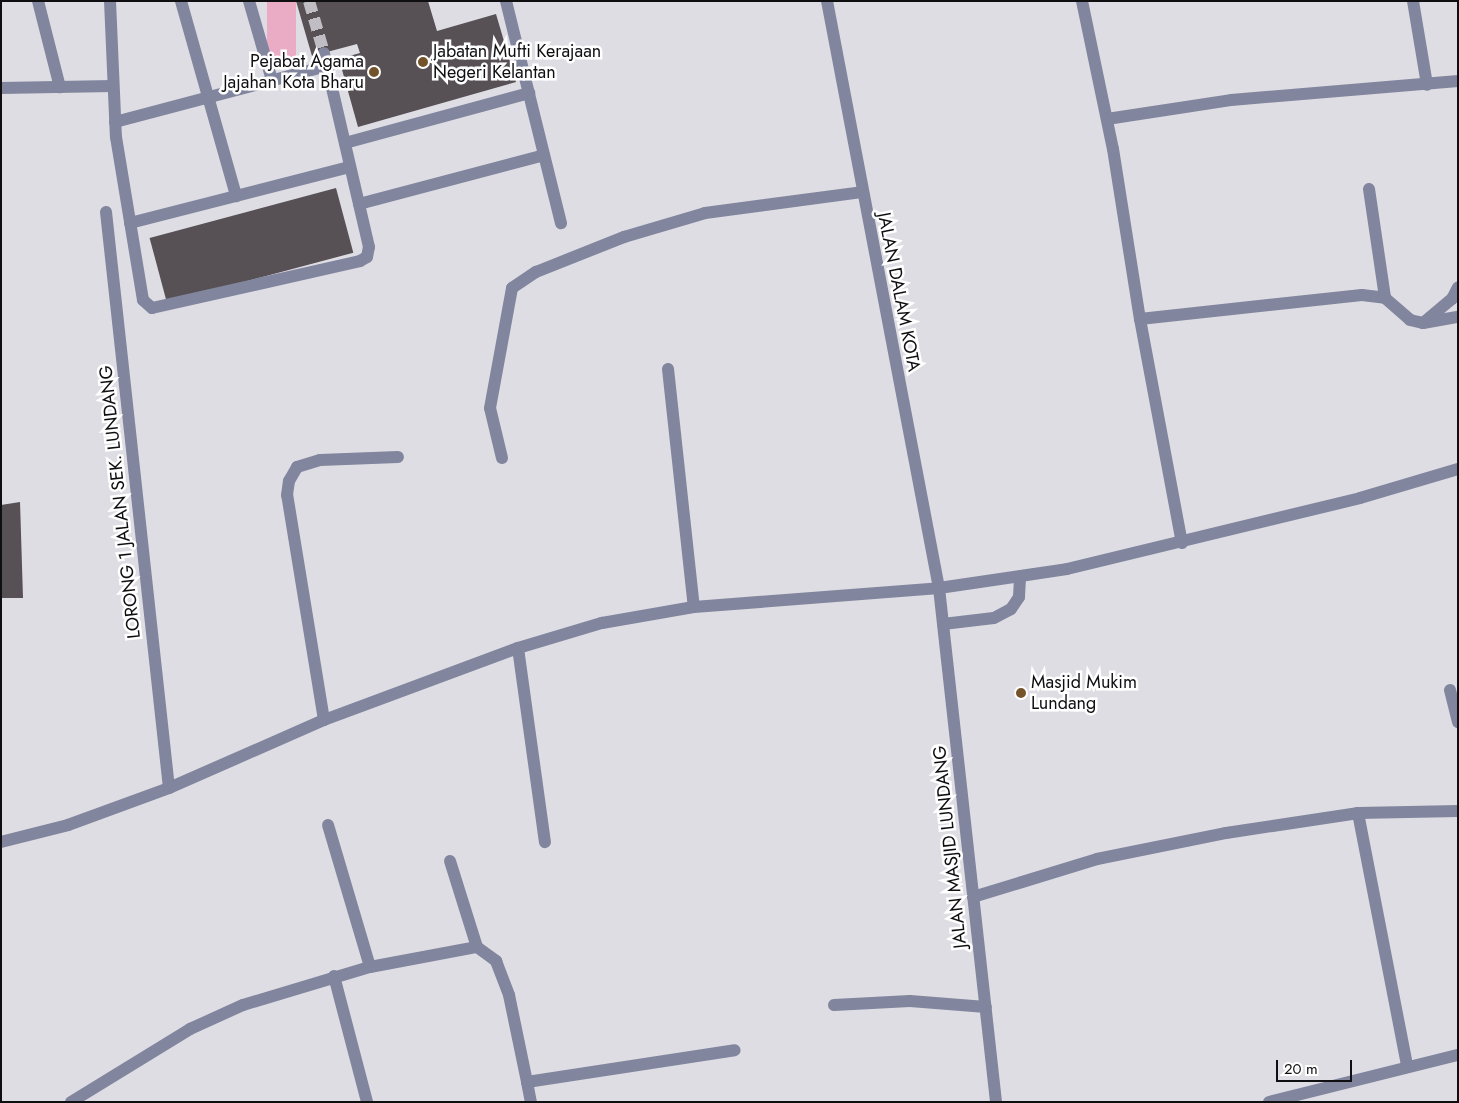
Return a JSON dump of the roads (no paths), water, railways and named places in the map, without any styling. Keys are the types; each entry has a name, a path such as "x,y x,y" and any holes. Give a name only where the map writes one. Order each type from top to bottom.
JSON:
{"street":[{"path":"38,1 60,87"},
{"path":"110,1 115,122 130,223 144,300 148,307 156,308 364,260 369,247 325,59 272,80 115,122"},
{"path":"181,1 236,196"},
{"path":"249,1 272,80"},
{"path":"506,1 561,222"},
{"name":"JALAN DALAM KOTA","path":"827,1 939,588"},
{"path":"1082,1 1107,119 1140,319 1182,543"},
{"path":"1413,1 1427,85"},
{"path":"1107,119 1231,100 1458,81"},
{"path":"1,88 113,86"},
{"path":"345,143 529,92"},
{"path":"359,204 544,155"},
{"path":"130,223 350,167"},
{"path":"1369,189 1385,298"},
{"path":"502,458 490,408 512,288 536,272 624,237 705,213 862,192"},
{"name":"LORONG 1 JALAN SEK. LUNDANG","path":"106,212 169,788"},
{"path":"1423,323 1452,299 1458,286"},
{"path":"1140,319 1362,295 1385,298 1410,320 1423,323 1458,317"},
{"path":"668,369 694,607"},
{"path":"324,720 288,505 289,481 297,467 320,460 398,457"},
{"path":"1,842 68,825 169,788 324,720 518,648 602,622 694,607 939,588 1020,577 1182,543 1458,469"},
{"path":"943,624 994,618 1011,609 1019,597 1020,577"},
{"name":"JALAN MASJID LUNDANG","path":"939,588 996,1102"},
{"path":"518,648 544,842"},
{"path":"1450,690 1458,722"},
{"path":"973,897 1097,859 1226,833 1358,813 1458,811"},
{"path":"1358,813 1407,1066"},
{"path":"328,825 370,967"},
{"path":"450,861 477,947 496,961 509,995 531,1102"},
{"path":"71,1102 190,1029 244,1005 334,976 370,967 477,947"},
{"path":"334,976 367,1102"},
{"path":"834,1005 910,1001 986,1007"},
{"path":"527,1082 735,1050"},
{"path":"1269,1102 1283,1100 1407,1066 1458,1055"}],"tunnel":[{"path":"309,1 324,53"}],"place":[{"name":"Jabatan Mufti Kerajaan Negeri Kelantan","path":"423,62"},
{"name":"Pejabat Agama Jajahan Kota Bharu","path":"374,72"},
{"name":"Masjid Mukim Lundang","path":"1021,693"}]}
